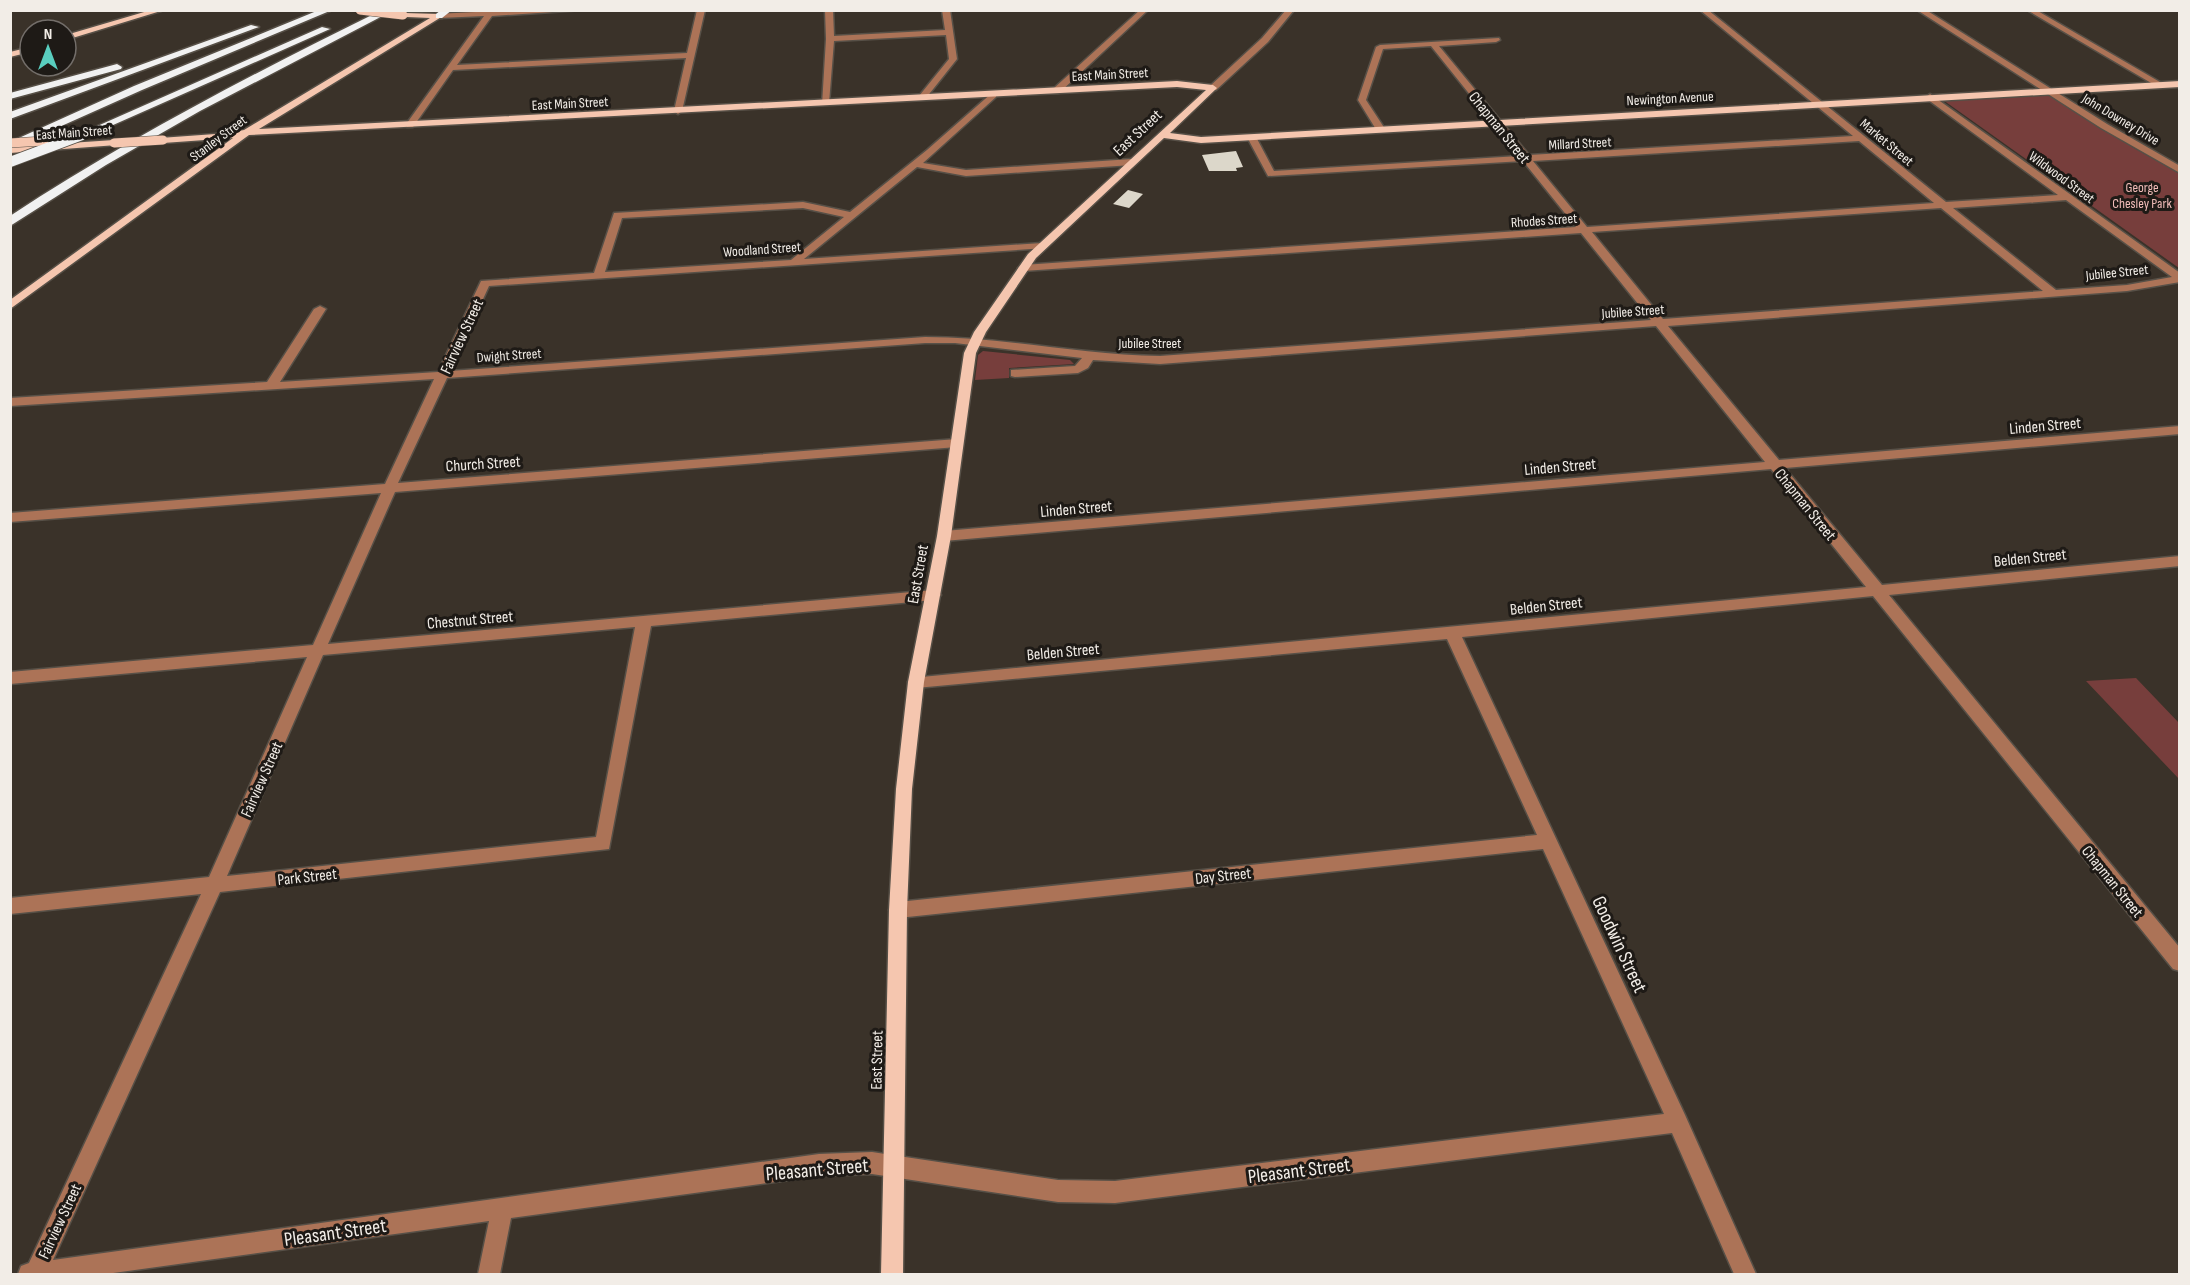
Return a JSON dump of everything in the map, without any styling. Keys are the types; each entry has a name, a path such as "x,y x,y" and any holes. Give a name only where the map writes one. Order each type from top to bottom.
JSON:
{"highway":[{"path":"10,145 156,80 328,10"},
{"path":"10,162 82,135 368,10"},
{"path":"10,222 85,172 178,117 267,69 390,10"},
{"path":"439,16 448,10"},
{"path":"10,116 266,23"},
{"path":"10,96 234,34"}],"main road":[{"path":"78,28 141,10"},
{"path":"78,34 161,10"},
{"path":"360,10 439,16"},
{"name":"Stanley Street","path":"10,306 247,132 439,16"},
{"name":"East Main Street","path":"894,99 1177,84 1213,88"},
{"name":"Newington Avenue","path":"1162,135 1191,140 1252,137 2180,84"},
{"name":"East Street","path":"892,1275 898,910 904,789 916,682 944,536 967,368 974,343 1023,268 1042,246 1213,88"},
{"name":"East Main Street","path":"10,150 229,136 247,132 410,126 1008,93"},
{"name":"East Main Street","path":"10,145 174,133 234,130 247,132"}],"street":[{"path":"439,16 579,10"},
{"path":"678,111 701,10"},
{"path":"825,103 830,39 829,10"},
{"path":"923,96 953,59 946,10"},
{"path":"1056,91 1146,10"},
{"name":"East Street","path":"1213,88 1265,40 1291,10"},
{"name":"Market Street","path":"1703,10 1820,103 1943,207 2054,294"},
{"name":"John Downey Drive","path":"1920,10 2180,170"},
{"path":"2030,10 2161,85"},
{"path":"410,126 489,15"},
{"path":"830,39 950,32"},
{"path":"1380,129 1362,100 1380,47 1496,40"},
{"name":"Chapman Street","path":"1432,44 2180,963"},
{"path":"452,68 690,55"},
{"path":"795,261 914,164 993,95"},
{"name":"Wildwood Street","path":"1930,97 2180,278"},
{"name":"Millard Street","path":"1252,137 1271,174 1862,138"},
{"path":"914,164 966,173 1132,162"},
{"name":"Rhodes Street","path":"1023,268 2066,197"},
{"path":"599,275 618,215 803,205 850,215"},
{"name":"Woodland Street","path":"485,283 1042,246"},
{"name":"Jubilee Street","path":"974,343 1089,356 1160,360 2054,294 2127,288 2180,278"},
{"name":"Fairview Street","path":"33,1274 214,886 390,487 485,283"},
{"path":"271,386 320,309"},
{"name":"Dwight Street","path":"10,402 443,375 915,340 955,340 974,343"},
{"path":"1015,373 1079,368 1086,363 1089,356"},
{"name":"Linden Street","path":"944,536 2180,430"},
{"name":"Church Street","path":"10,518 957,443"},
{"name":"Belden Street","path":"916,682 1452,633 2180,561"},
{"name":"Chestnut Street","path":"10,678 934,595"},
{"name":"Park Street","path":"10,906 603,844 644,621"},
{"name":"Goodwin Street","path":"1452,633 1678,1122 1744,1275"},
{"name":"Day Street","path":"898,910 1548,841"},
{"name":"Pleasant Street","path":"33,1274 819,1165 854,1163 893,1166 1049,1190 1115,1192 1678,1122"},
{"path":"489,1275 502,1209"}],"green space":[{"name":"George Chesley Park","path":"2050,95 2134,148 2179,173 2179,268 1943,100"},
{"path":"983,351 1070,360 1074,364 1009,368 1009,378 975,380 978,355"},
{"path":"2136,678 2179,723 2179,779 2086,681"}],"building":[{"path":"1236,151 1243,167 1236,168 1237,171 1209,171 1202,155"},
{"path":"1128,190 1143,194 1129,208 1113,204"}]}
